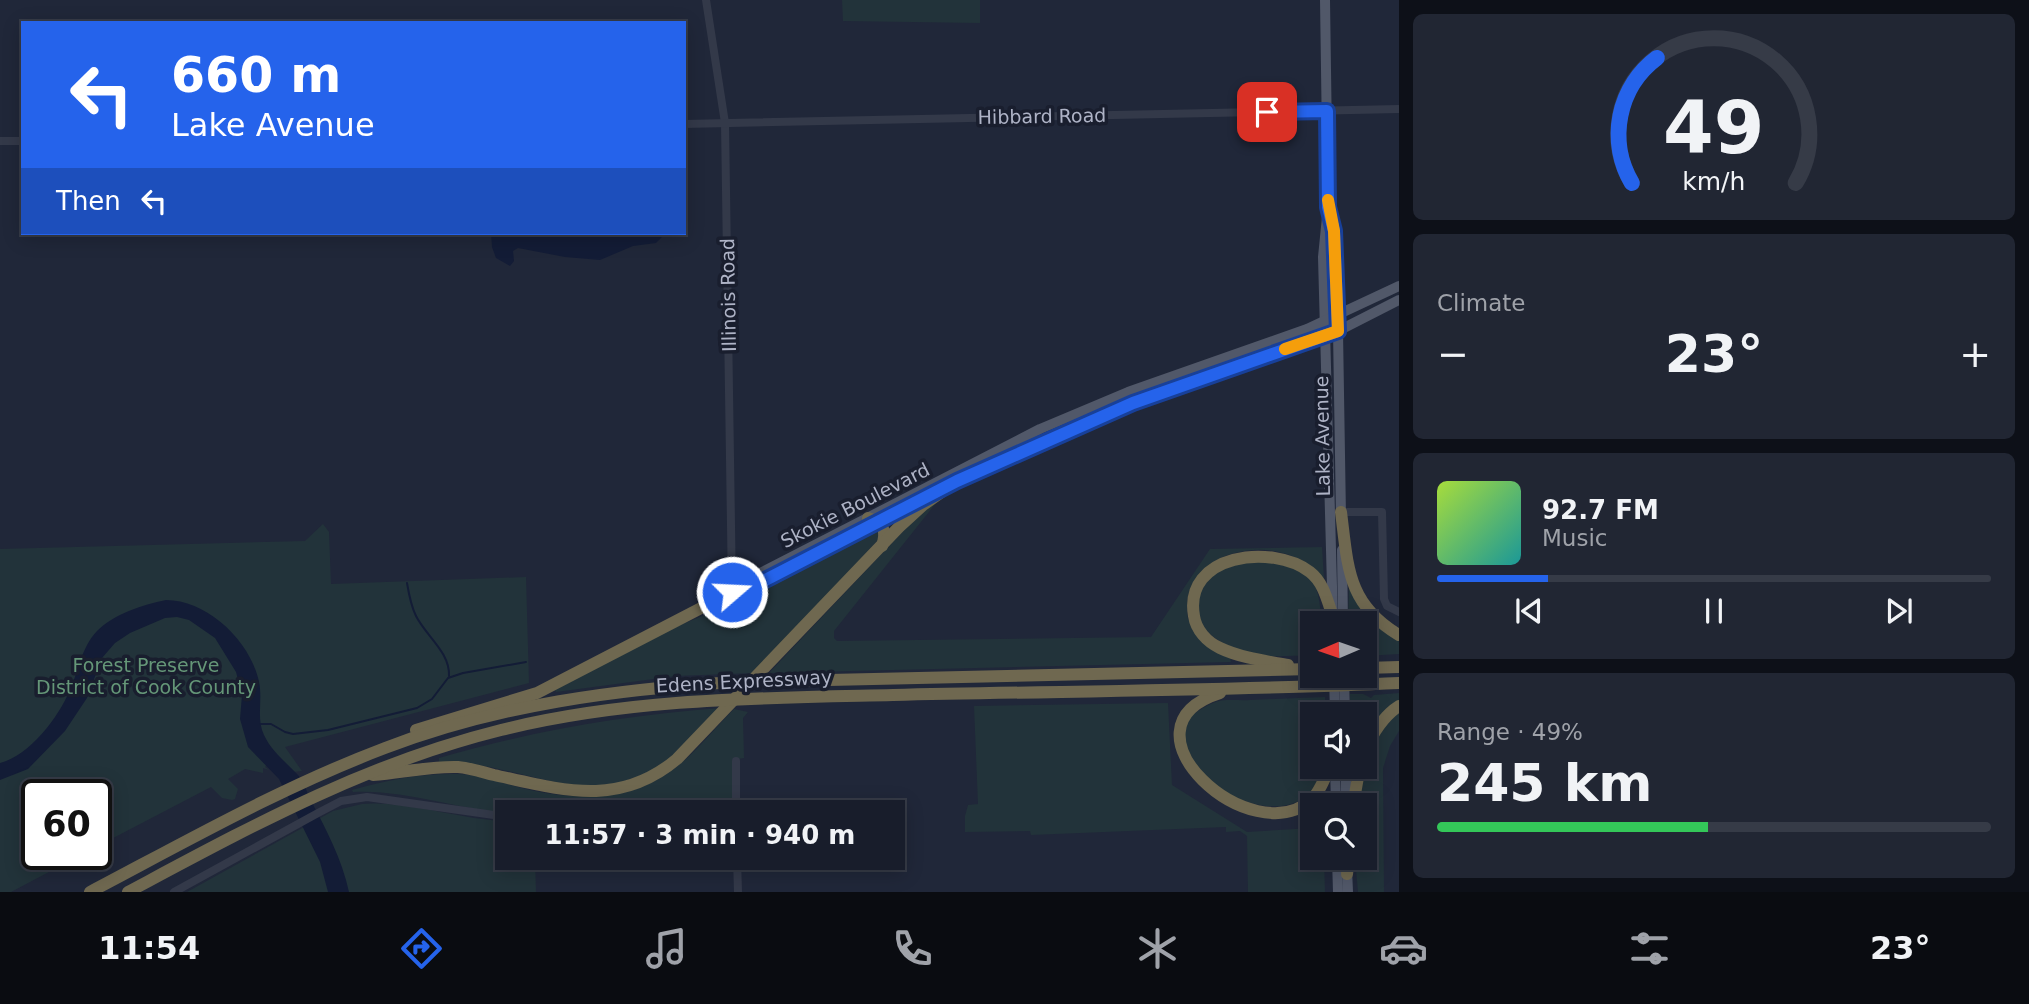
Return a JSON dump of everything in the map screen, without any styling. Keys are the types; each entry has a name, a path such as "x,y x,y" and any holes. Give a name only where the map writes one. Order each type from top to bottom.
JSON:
{"highway":[{"path":"362,775 457,767 579,792 604,792 642,782 666,768 708,728 923,505 957,481"},
{"path":"1341,512 1350,571 1359,598 1371,615 1399,635"},
{"path":"873,520 885,531 882,547"},
{"path":"1300,667 1260,660 1211,643 1199,630 1193,613 1198,585 1210,571 1228,561 1254,556 1279,559 1312,573 1326,596 1330,611"},
{"path":"388,747 401,735 537,693 732,592"},
{"path":"1377,668 1399,667"},
{"name":"Edens Expressway","path":"90,892 302,783 388,747 478,719 533,706 656,687 737,682 1300,669"},
{"name":"Edens Expressway","path":"128,892 292,805 362,775 435,749 501,730 624,707 728,698 1232,689 1399,683"},
{"path":"1232,689 1196,702 1182,718 1179,726 1178,735 1184,754 1200,778 1216,793 1253,811 1264,813 1286,812 1312,799 1325,779"},
{"path":"1377,728 1391,711 1399,706"}],"main road":[{"name":"Lake Avenue","path":"1325,0 1328,207 1323,257 1332,611"},
{"name":"Lake Avenue","path":"1328,207 1334,231 1338,314 1343,611"},
{"name":"Skokie Boulevard","path":"732,592 744,591 1027,435 1128,392 1307,329 1399,286"},
{"name":"Skokie Boulevard","path":"873,520 1133,403 1338,331 1399,300"},
{"path":"1337,870 1338,892"},
{"path":"1348,874 1348,892"}],"street":[{"name":"Illinois Road","path":"706,0 725,123 732,592"},
{"name":"Hibbard Road","path":"686,124 1399,109"},
{"path":"0,141 21,141"},
{"path":"1341,512 1382,512 1383,594 1387,606 1399,612"},
{"path":"736,761 736,800"},
{"path":"174,892 341,801 367,797 495,815"},
{"path":"737,870 738,892"}],"green space":[{"path":"842,0 980,0 980,23 843,21"},
{"path":"940,498 834,631 837,641 1151,637 1210,549 1322,547 1324,579 1302,561 1284,553 1264,550 1244,551 1224,557 1208,566 1195,580 1188,598 1188,619 1230,657 1231,662 769,673 928,505"},
{"name":"Forest Preserve District of Cook County","path":"323,524 329,532 331,584 526,577 529,683 285,747 302,771 293,772 274,752 265,767 269,770 263,768 263,773 245,769 228,779 238,789 235,799 222,798 211,787 112,839 112,779 21,779 21,870 53,870 11,892 0,892 0,549 305,541"},
{"path":"878,530 879,539 754,673 676,676 556,692 554,688 678,626 741,600"},
{"path":"1252,561 1277,564 1303,573 1314,584 1321,611 1300,611 1300,656 1270,656 1243,651 1217,640 1207,631 1198,609 1203,586 1214,575"},
{"path":"1349,586 1364,611 1348,611"},
{"path":"1377,624 1399,640 1399,654 1377,655"},
{"path":"1399,693 1399,702 1377,728 1377,702 1350,702 1350,694 1363,694 1371,698 1374,695"},
{"path":"1325,697 1325,702 1300,702 1300,779 1318,779 1310,793 1300,793 1300,799 1291,804 1271,806 1249,802 1228,793 1210,780 1195,764 1186,745 1186,722 1196,712 1217,701"},
{"path":"1168,703 1172,785 1247,832 1300,829 1300,870 1324,870 1325,892 1248,892 1247,836 1240,831 1226,832 1226,827 1031,835 1030,831 965,832 968,805 978,804 974,706"},
{"path":"721,708 681,749 663,763 630,779 607,785 562,783 495,768 439,762 439,758 474,748 544,732 650,715"},
{"path":"734,709 748,712 743,718 744,758 732,760 732,800 495,800 495,811 391,793 352,790 404,778 458,774 564,796 617,794 650,784 693,752"},
{"path":"1399,713 1399,731 1390,746 1383,768 1384,892 1358,892 1356,870 1377,870 1377,793 1360,793 1363,779 1377,779 1377,738 1388,722"},
{"path":"362,804 398,805 495,820 495,870 535,870 536,892 187,892 333,811"}],"water":[{"path":"491,235 664,235 656,243 633,246 600,260 518,248 513,251 514,261 510,266 496,258"},
{"path":"166,600 182,602 212,615 237,638 247,652 259,682 260,722 264,735 275,752 302,780 338,856 349,892 328,892 320,862 279,779 248,747 240,719 242,695 236,672 215,638 189,620 165,618 130,633 115,643 102,658 87,698 65,731 28,769 0,780 0,763 11,759 32,744 58,712 70,690 84,652 97,631 129,611"}],"waterway":[{"path":"407,583 414,612 446,659 449,676"},
{"path":"260,724 271,724 293,734 328,730 417,708 432,699 448,678 526,662"}],"slow traffic":[{"path":"1285,349 1338,331 1334,231 1328,200"}],"route":[{"path":"732,592 744,591 957,481 1105,415 1338,331 1334,231 1328,207 1327,111 1267,112"}]}
